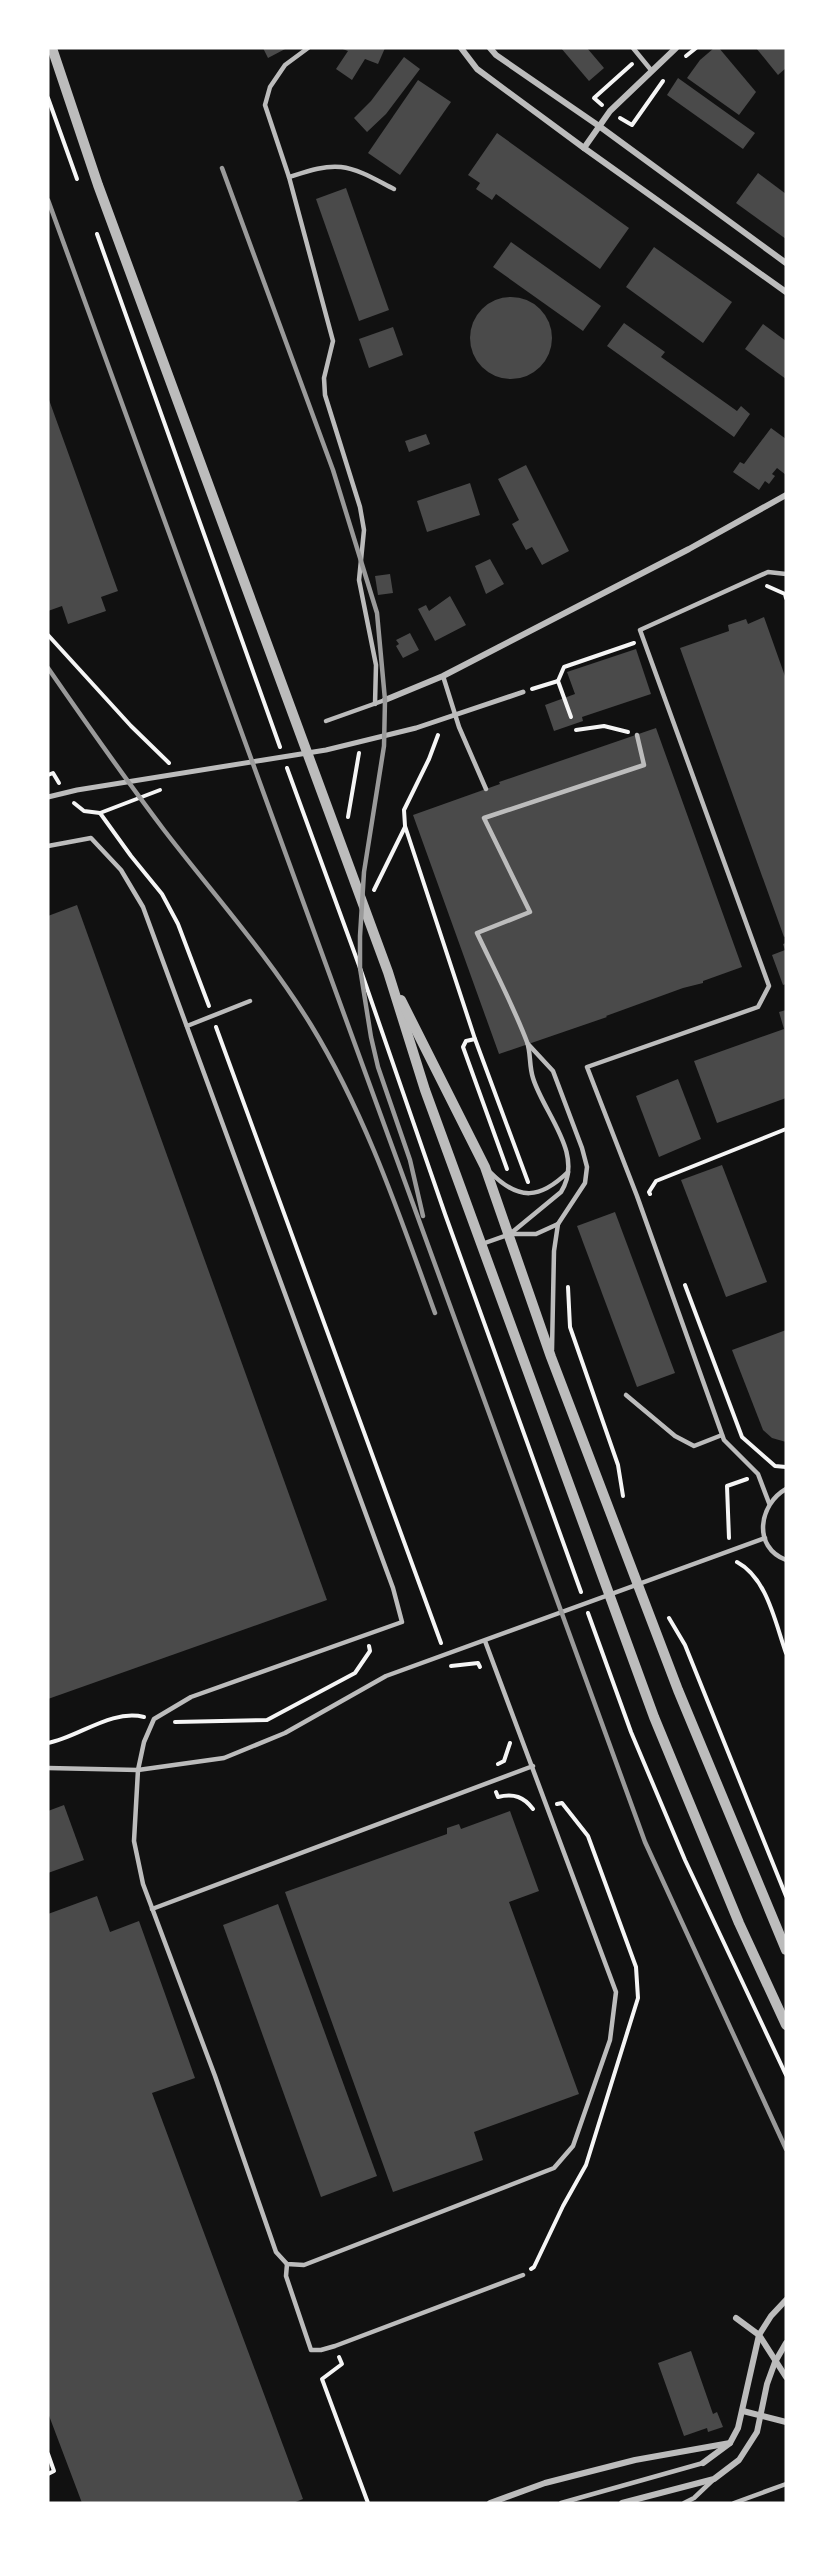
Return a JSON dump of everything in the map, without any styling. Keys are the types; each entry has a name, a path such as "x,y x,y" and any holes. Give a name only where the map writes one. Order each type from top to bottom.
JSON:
{"street":[{"path":"52,48 98,185 388,972 424,1090 654,1718 739,1923 786,2025"},
{"path":"461,48 477,69 786,292"},
{"path":"490,48 496,55 599,126 786,263"},
{"path":"584,148 610,111 676,48"},
{"path":"385,700 443,676 689,549 786,495"},
{"path":"48,797 326,750 417,728 523,692"},
{"path":"388,972 485,1167 551,1357 678,1690 786,1950"},
{"path":"703,2463 730,2443 743,2411 759,2335 771,2316 786,2300"},
{"path":"736,2318 759,2335 786,2376"},
{"path":"622,2503 714,2479 739,2460 757,2432 775,2362 786,2343"},
{"path":"743,2411 786,2422"},
{"path":"490,2503 545,2483 635,2460 730,2443"}],"lane":[{"path":"308,48 285,65 270,87 265,105 289,177 333,341 324,378 325,395 362,514 364,544 359,580 376,665 375,704"},
{"path":"633,48 651,70"},
{"path":"289,177 341,167 373,178 394,189"},
{"path":"769,1503 758,1474 724,1440 637,1196 587,1067 758,1007 769,986 640,630 768,572 786,574"},
{"path":"443,676 459,727 486,789"},
{"path":"326,721 385,700"},
{"path":"510,1234 561,1192 566,1184 568,1172 565,1146 532,1077 528,1044 477,933 530,912 484,818 644,765 637,735"},
{"path":"48,846 91,838 121,870 143,907 396,1599 402,1622 191,1697 154,1719 144,1742 138,1770 134,1842 143,1884 215,2076 276,2252 287,2264 304,2265 554,2168 573,2146 610,2040 616,1992 485,1641"},
{"path":"187,1026 250,1001"},
{"path":"528,1044 553,1071 587,1167 585,1183 558,1224 554,1251 551,1357"},
{"path":"485,1167 504,1187 526,1193 544,1190 568,1172"},
{"path":"482,1244 510,1234 536,1234 558,1224"},
{"path":"626,1395 675,1436 694,1446 722,1435"},
{"path":"786,1489 769,1503 762,1526 771,1550 786,1560"},
{"path":"48,1768 138,1770 224,1758 285,1733 386,1676 765,1538"},
{"path":"152,1909 533,1766"},
{"path":"287,2264 286,2276 311,2350 335,2346 523,2275"},
{"path":"561,2503 703,2463"},
{"path":"684,2503 694,2498 714,2479"},
{"path":"734,2503 786,2484"}],"path":[{"path":"594,98 640,57"},
{"path":"48,98 80,187"},
{"path":"96,231 282,752"},
{"path":"48,635 83,675 131,726 166,758 171,766"},
{"path":"523,692 558,681 571,717"},
{"path":"576,730 604,726 637,735"},
{"path":"459,727 437,736 429,759 404,810 405,826 475,1039 529,1179 526,1193"},
{"path":"342,850 362,742"},
{"path":"285,763 336,907 350,938 448,1225 583,1598"},
{"path":"164,787 157,793 100,813 162,894 178,924 445,1654 452,1667 478,1663 483,1673"},
{"path":"361,903 372,892 405,826"},
{"path":"350,938 352,929"},
{"path":"475,1039 466,1041 463,1047 511,1176"},
{"path":"653,1203 649,1192 656,1181 786,1129"},
{"path":"519,1181 529,1179"},
{"path":"683,1281 742,1437 775,1466 786,1467"},
{"path":"568,1284 570,1327 618,1465 624,1503"},
{"path":"587,1610 631,1732 685,1860 786,2075"},
{"path":"666,1613 685,1645 786,1896"},
{"path":"48,1743 60,1741 107,1721 132,1714 183,1723 267,1719 355,1673 370,1651 365,1634"},
{"path":"507,1734 511,1744 504,1761 486,1770 498,1797 510,1794 526,1800 535,1812 562,1803 588,1836 636,1967 638,1998 586,2165 563,2206 534,2267 523,2275"},
{"path":"335,2346 342,2364 322,2379 368,2503"},
{"path":"48,2454 54,2471 48,2474"}],"building":[{"path":"263,48 287,48 268,58"},
{"path":"340,48 385,48 378,64 365,59 352,80 336,69 348,51"},
{"path":"561,48 587,48 604,68 589,81"},
{"path":"714,48 719,48 756,92 739,115 687,78 700,60"},
{"path":"756,48 786,48 786,68 778,75"},
{"path":"404,57 420,69 386,114 367,132 354,118 371,101"},
{"path":"678,78 755,133 743,149 667,95"},
{"path":"418,80 451,102 400,175 368,153"},
{"path":"497,133 629,228 600,269 496,194 492,200 476,189 480,183 468,175"},
{"path":"758,173 786,194 786,239 736,203"},
{"path":"346,188 389,310 359,321 316,199"},
{"path":"511,242 601,306 583,331 493,267"},
{"path":"654,247 732,302 703,343 626,287"},
{"path":"511,297 527,300 540,309 549,322 552,338 549,354 540,367 527,376 511,379 495,376 482,367 473,354 470,338 473,322 482,309 495,300"},
{"path":"624,323 665,352 661,357 737,411 741,406 750,414 734,437 607,346"},
{"path":"763,324 786,341 786,379 745,349"},
{"path":"393,327 403,355 369,368 359,339"},
{"path":"48,397 118,591 101,597 106,611 68,624 62,606 48,611"},
{"path":"771,428 786,439 786,475 777,468 769,484 765,481 759,490 733,472 740,462 744,464"},
{"path":"426,434 430,444 409,452 405,441"},
{"path":"526,465 569,551 542,565 532,547 526,550 512,524 519,520 498,479"},
{"path":"470,483 480,515 427,532 417,501"},
{"path":"490,559 504,584 486,594 475,566"},
{"path":"390,574 393,593 378,595 375,576"},
{"path":"450,596 466,625 435,641 418,609 426,605 429,611"},
{"path":"764,617 786,679 786,936 784,937 680,648 729,631 728,625 746,619 748,624"},
{"path":"410,633 419,650 403,658 396,646 399,644 396,640"},
{"path":"636,649 651,694 582,717 583,721 554,731 545,705 575,694 567,672"},
{"path":"656,728 742,967 703,981 703,983 683,988 499,1054 413,815 500,784 499,782"},
{"path":"77,905 327,1600 48,1699 48,916"},
{"path":"786,943 786,984 783,985 772,955 785,950 783,944"},
{"path":"786,1010 786,1098 717,1123 694,1061 784,1029 779,1012"},
{"path":"678,1079 701,1139 659,1157 636,1096"},
{"path":"722,1165 767,1282 726,1297 681,1180"},
{"path":"615,1212 675,1373 637,1387 577,1226"},
{"path":"786,1330 786,1442 772,1438 763,1430 732,1350"},
{"path":"64,1805 84,1860 48,1873 48,1811"},
{"path":"510,1811 539,1891 509,1902 579,2094 474,2132 483,2160 393,2192 285,1892 447,1834 447,1828 459,1824 461,1829"},
{"path":"97,1896 110,1932 139,1921 195,2078 152,2093 303,2499 293,2503 82,2503 48,2413 48,1914"},
{"path":"278,1904 377,2176 321,2197 223,1925"},
{"path":"691,2351 713,2414 717,2412 723,2427 708,2432 707,2428 684,2436 658,2363"}],"railway":[{"path":"222,168 333,470 377,613 385,700 384,746 364,872 360,968 378,1067 410,1160 423,1216"},
{"path":"48,200 645,1842 786,2149"},
{"path":"48,668 134,790 259,950 311,1025 331,1059 365,1130 435,1313"}]}
